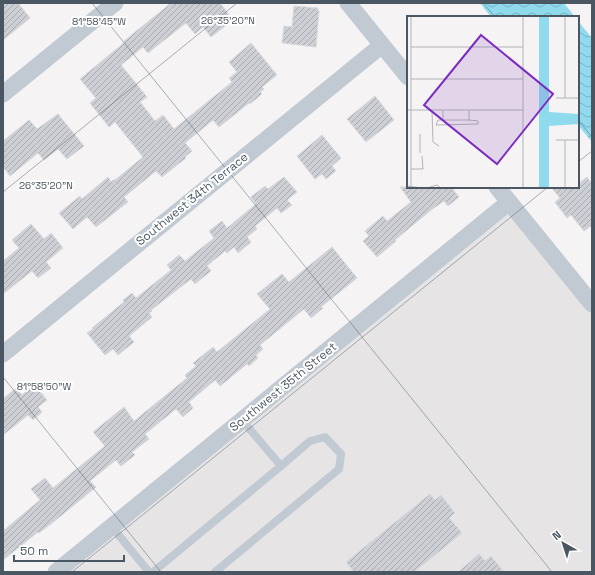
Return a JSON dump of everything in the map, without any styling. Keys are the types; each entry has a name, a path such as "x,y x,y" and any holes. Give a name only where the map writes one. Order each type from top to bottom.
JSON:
{"street":[{"path":"3,94 115,3"},
{"path":"348,3 407,76"},
{"name":"Southwest 34th Terrace","path":"3,354 382,45"},
{"path":"498,188 592,304"},
{"name":"Southwest 35th Street","path":"59,571 509,202"}],"lane":[{"path":"242,420 281,466"},
{"path":"153,572 310,441 325,437 341,454 339,469 215,572"},
{"path":"112,527 149,572"}],"shaded area":[{"path":"509,202 592,305 592,572 55,572"}],"water":[{"path":"480,3 564,3 574,16 490,16"},
{"path":"579,22 592,38 592,142 579,126"}],"building":[{"path":"3,3 18,3 30,18 3,40"},
{"path":"171,3 220,3 233,20 211,37 203,27 195,34 186,23 148,53 143,47 121,65 147,97 140,102 155,121 163,115 174,129 232,82 229,78 237,72 229,62 251,43 277,75 262,87 264,89 260,92 262,94 219,127 213,120 185,143 192,151 185,157 186,158 162,177 156,171 124,197 128,202 96,227 87,217 73,229 59,213 80,196 82,199 108,177 111,182 115,180 143,157 115,122 109,127 90,103 96,98 80,79"},
{"path":"294,6 318,8 316,47 282,43 284,26 292,27"},
{"path":"375,96 394,120 366,142 347,119"},
{"path":"58,114 84,146 67,159 58,149 44,160 38,153 10,176 3,167 3,141 29,120 37,129"},
{"path":"322,135 341,158 332,166 336,171 326,179 322,174 315,179 297,156"},
{"path":"284,177 297,192 287,200 292,205 281,213 277,208 255,226 257,229 247,237 251,242 238,253 234,247 227,253 225,251 207,266 211,271 195,284 191,279 151,310 152,311 149,313 152,317 129,336 134,342 118,355 113,349 105,355 87,333 93,329 92,328 124,302 123,300 132,293 136,298 171,270 167,265 179,255 185,261 214,238 209,231 222,221 227,228 256,204 251,197 265,186 268,189"},
{"path":"587,177 592,184 592,225 584,231 571,215 567,218 555,202 560,198 552,188 579,188 579,183"},
{"path":"400,187 452,188 459,197 448,206 444,201 431,210 377,257 363,241 369,236 365,231 383,216 387,221 411,202"},
{"path":"31,224 44,239 51,233 63,248 46,262 51,268 38,278 32,271 3,294 3,261 19,248 12,240"},
{"path":"332,247 357,278 321,307 323,308 311,318 304,309 260,345 263,349 256,355 258,358 249,366 247,364 220,386 215,380 189,402 193,408 183,417 176,409 145,434 149,439 132,452 135,455 121,466 116,460 90,481 96,487 56,520 39,533 38,532 3,560 3,531 40,500 31,489 45,478 53,488 105,446 93,432 124,407 134,421 187,378 185,375 196,366 193,363 213,347 217,352 270,309 257,294 282,274 289,282"},
{"path":"34,385 47,400 38,407 42,412 33,420 28,415 3,435 3,399 16,388 22,395"},
{"path":"430,494 435,500 441,495 455,513 449,518 462,533 414,572 354,572 346,562"},
{"path":"479,554 485,561 491,556 504,572 458,572"}]}
